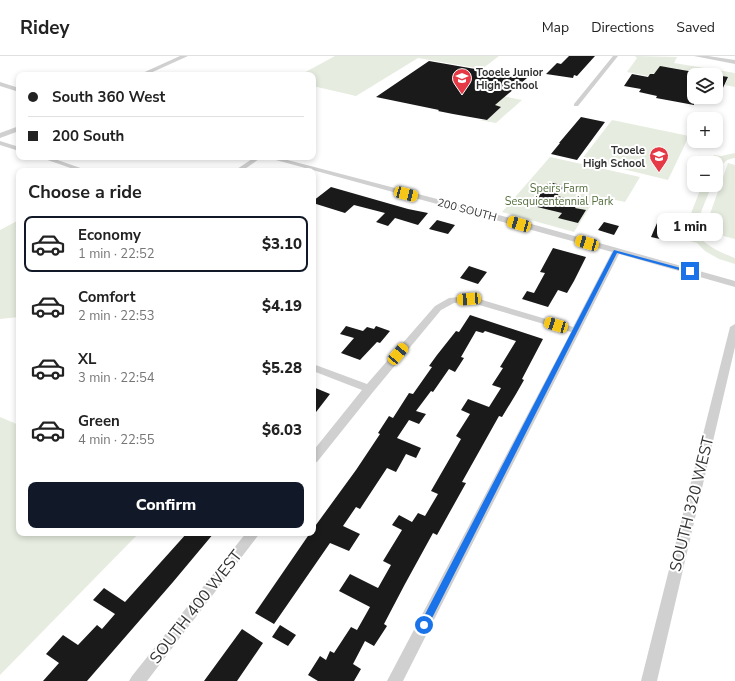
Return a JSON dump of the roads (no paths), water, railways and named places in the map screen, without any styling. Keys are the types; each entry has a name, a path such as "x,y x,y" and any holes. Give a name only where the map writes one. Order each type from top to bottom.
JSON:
{"street":[{"path":"148,72 185,56"},
{"path":"576,105 616,56"},
{"path":"697,56 735,62"},
{"path":"0,84 16,89"},
{"path":"0,136 16,129"},
{"path":"0,143 16,149"},
{"path":"51,160 77,168"},
{"path":"242,168 254,160"},
{"name":"200 SOUTH","path":"279,160 309,168"},
{"name":"200 SOUTH","path":"316,170 735,284"},
{"path":"395,681 616,251"},
{"path":"316,455 369,389 438,308 452,300 469,299 576,331"},
{"name":"SOUTH 320 WEST","path":"649,681 735,327"},
{"path":"316,369 369,389"},
{"name":"SOUTH 400 WEST","path":"137,681 252,536"}],"place":[{"name":"Tooele Junior High School","path":"462,95"},
{"name":"Tooele High School","path":"659,173"}],"park label":[{"name":"Speirs Farm Sesquicentennial Park","path":"559,194"}]}
